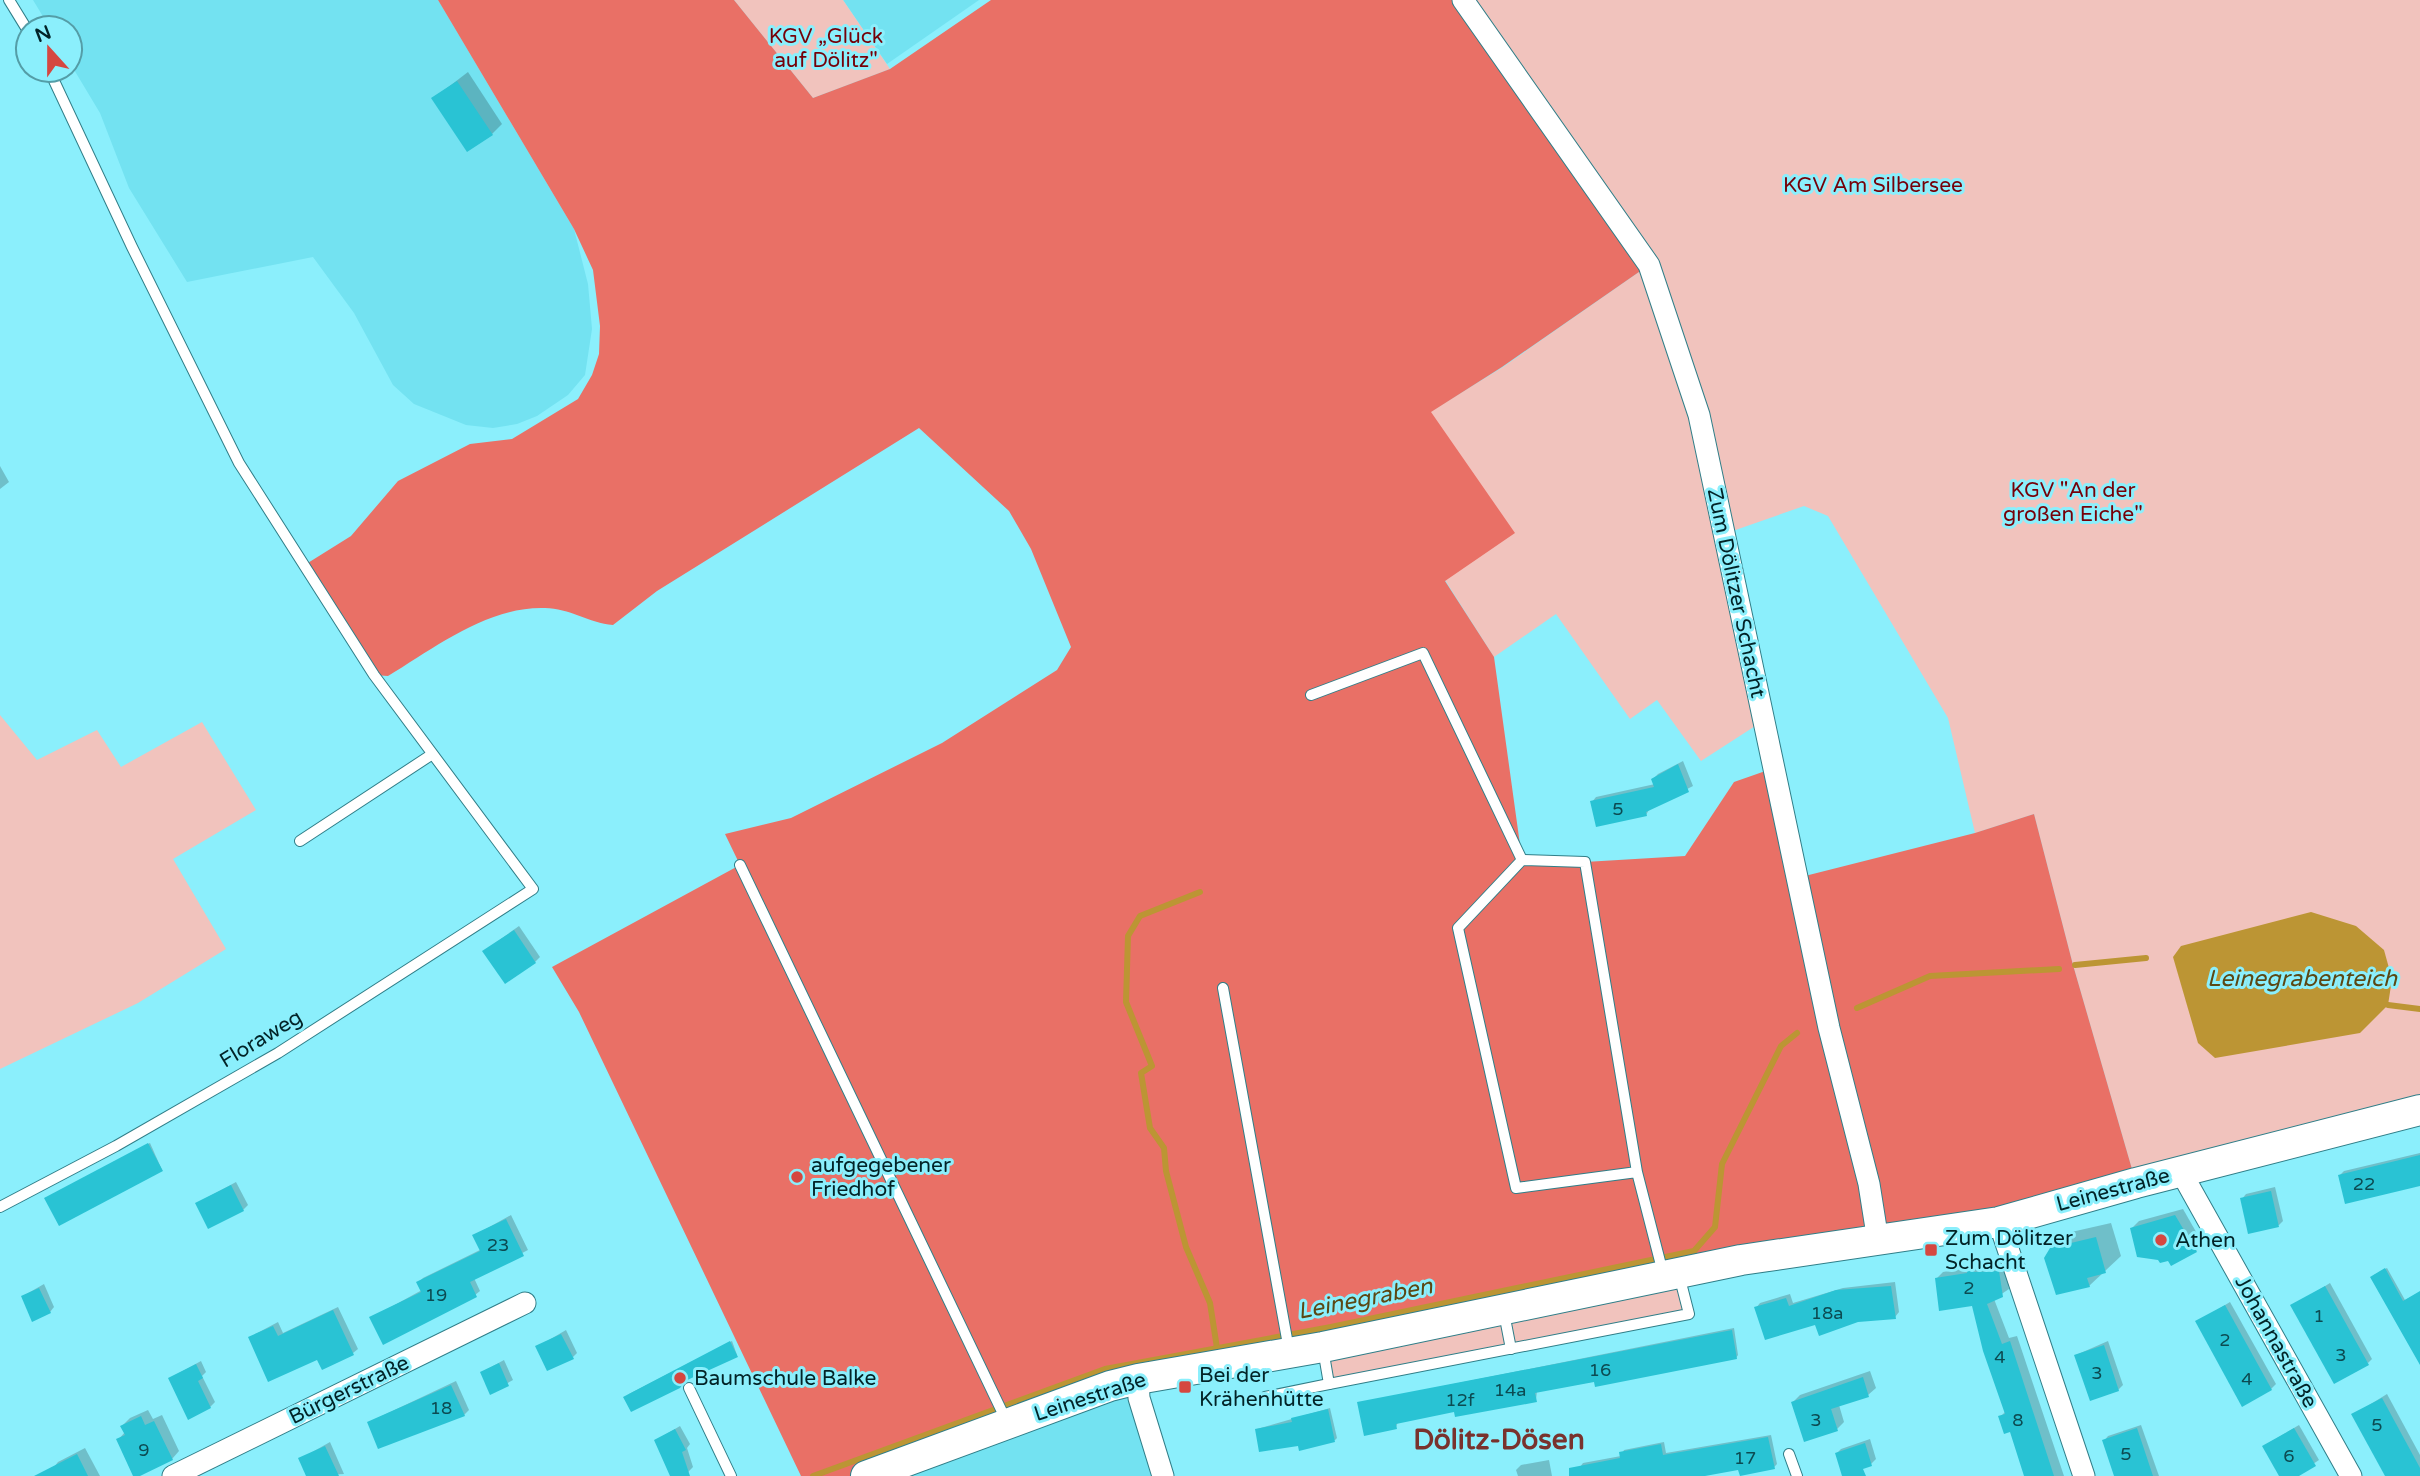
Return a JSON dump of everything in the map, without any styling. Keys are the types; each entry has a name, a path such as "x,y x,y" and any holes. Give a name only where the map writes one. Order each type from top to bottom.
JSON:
{"main road":[{"name":"Leinestraße","path":"866,1476 1003,1413 1287,1341 1323,1347 1503,1310 1665,1266 1741,1260 1999,1222 2420,1110"}],"street":[{"name":"Zum Dölitzer Schacht","path":"1463,0 1649,265 1664,303 1699,415 1829,1028 1869,1184 1878,1241"},
{"name":"Johannastraße","path":"2181,1172 2351,1476"},
{"path":"1999,1222 2084,1476"},
{"name":"Bürgerstraße","path":"173,1476 525,1303"},
{"path":"1138,1379 1139,1398 1163,1476"}],"lane":[{"path":"56,84 132,247 239,463 359,653 431,755 300,841"},
{"path":"1311,695 1423,653 1522,860"},
{"name":"Floraweg","path":"0,1207 116,1146 278,1053 533,889 431,755"},
{"path":"1265,1397 1689,1314 1665,1266 1637,1172 1585,862 1522,860 1458,928 1516,1188 1637,1172"},
{"path":"740,865 1003,1413"},
{"path":"1223,988 1287,1341"},
{"path":"1503,1310 1511,1349"},
{"path":"1323,1347 1329,1384"},
{"path":"689,1388 731,1476"},
{"path":"1789,1454 1797,1476"}],"shaded area":[{"path":"33,0 438,0 574,229 588,284 592,329 585,375 568,395 537,416 517,424 493,428 466,425 414,404 393,385 354,313 313,257 187,282 129,188 100,113 83,84 84,14 42,14"},
{"path":"438,0 734,0 813,98 890,69 991,0 1463,0 1649,265 1502,367 1431,412 1515,533 1445,581 1494,657 1522,859 1585,862 1685,856 1734,782 1774,768 1797,878 1975,833 2034,814 2073,965 2136,1183 1138,1379 866,1476 801,1476 579,1012 552,967 740,865 725,834 791,818 942,743 1057,670 1071,647 1031,549 1009,511 919,428 657,591 613,625 554,609 524,609 482,621 388,676 374,675 303,566 351,536 398,481 470,444 512,439 578,399 592,375 599,354 600,326 593,270 574,229"},
{"path":"843,0 979,0 887,64"},
{"path":"1138,1379 1163,1476 866,1476"}],"green space":[{"name":"KGV „Glück auf Dölitz\"","path":"734,0 843,0 890,69 813,98"},
{"path":"1463,0 2420,0 2420,1110 2136,1183 2073,965 2034,814 1975,833 1948,718 1828,516 1804,506 1724,534 1763,721 1701,761 1657,700 1630,719 1556,614 1494,657 1445,580 1430,412 1503,367 1649,265"},
{"path":"0,715 37,760 97,730 121,767 202,722 256,810 173,859 226,949 138,1003 0,1069"},
{"path":"1678,1272 1689,1314 1329,1384 1323,1347"}],"water":[{"name":"Leinegrabenteich","path":"2311,912 2356,926 2384,950 2392,979 2388,1005 2360,1033 2215,1058 2198,1043 2173,957 2181,946"}],"building":[{"path":"457,81 493,135 467,152 431,98"},
{"path":"1678,764 1689,792 1646,812 1647,816 1596,827 1590,801 1654,787 1651,779"},
{"path":"514,930 536,963 505,984 482,951"},
{"path":"148,1143 163,1171 59,1226 44,1198"},
{"path":"2420,1155 2420,1186 2345,1204 2338,1175"},
{"path":"231,1185 244,1211 208,1229 195,1203"},
{"path":"2271,1191 2279,1227 2248,1234 2240,1198"},
{"name":"Athen","path":"2175,1215 2197,1252 2171,1266 2168,1261 2160,1263 2158,1260 2137,1257 2130,1228"},
{"path":"506,1219 524,1256 470,1282 477,1297 383,1345 369,1317 421,1292 416,1282 480,1251 472,1235"},
{"path":"2096,1237 2106,1273 2087,1278 2090,1287 2056,1295 2044,1258 2050,1248"},
{"path":"1973,1268 1974,1272 1999,1271 2003,1297 1987,1304 2002,1344 2010,1341 2054,1476 2024,1476 2010,1432 2004,1434 1998,1416 2005,1414 1983,1351 1972,1306 1939,1311 1935,1278 1967,1273 1967,1270"},
{"path":"2385,1268 2403,1301 2420,1291 2420,1365 2370,1277"},
{"path":"1891,1286 1896,1319 1858,1322 1819,1336 1815,1325 1765,1340 1754,1307 1786,1298 1789,1306 1836,1290"},
{"path":"2325,1286 2369,1365 2334,1384 2290,1305"},
{"path":"39,1288 51,1313 32,1322 21,1296"},
{"path":"2225,1305 2272,1390 2242,1407 2195,1321"},
{"path":"333,1310 354,1355 322,1370 317,1360 268,1382 248,1337 273,1326 278,1336"},
{"path":"1732,1330 1737,1359 1595,1387 1594,1382 1535,1393 1537,1402 1455,1417 1454,1412 1396,1424 1397,1429 1364,1436 1357,1402"},
{"path":"561,1334 574,1359 547,1371 535,1346"},
{"path":"730,1341 738,1357 685,1381 680,1388 631,1412 623,1397"},
{"path":"2104,1345 2119,1391 2090,1401 2074,1355"},
{"path":"499,1363 509,1386 490,1395 480,1372"},
{"path":"196,1364 203,1378 198,1381 211,1408 188,1420 168,1378"},
{"path":"1863,1377 1869,1397 1831,1409 1838,1431 1804,1442 1791,1402"},
{"path":"451,1385 465,1416 378,1449 367,1422"},
{"path":"2382,1398 2420,1468 2420,1476 2385,1476 2351,1414"},
{"path":"1328,1409 1335,1442 1299,1451 1298,1446 1259,1452 1255,1429 1292,1422 1291,1418"},
{"path":"141,1416 145,1425 154,1421 173,1460 140,1476 133,1476 116,1439 125,1435 120,1426"},
{"path":"2137,1428 2153,1476 2114,1476 2102,1440"},
{"path":"2294,1428 2316,1466 2299,1476 2279,1476 2262,1446"},
{"path":"675,1429 686,1450 682,1452 690,1476 670,1476 654,1440"},
{"path":"1768,1437 1775,1469 1740,1476 1738,1470 1705,1476 1569,1476 1569,1468 1620,1458 1619,1452 1661,1444 1663,1455"},
{"path":"1865,1443 1872,1466 1863,1469 1866,1476 1842,1476 1835,1453"},
{"path":"325,1446 339,1476 306,1476 298,1458"},
{"path":"77,1454 88,1476 34,1476"}],"waterway":[{"path":"1200,892 1140,916 1128,936 1126,1002 1152,1066 1141,1073 1150,1128 1164,1148 1166,1171 1186,1247 1210,1303 1217,1348"},
{"name":"Leinegraben","path":"2075,965 2146,958"},
{"name":"Leinegraben","path":"1857,1008 1930,976 2059,969"},
{"name":"Leinegraben","path":"2388,1005 2420,1009"},
{"name":"Leinegraben","path":"813,1476 1105,1369 1331,1327 1694,1251 1715,1227 1722,1164 1781,1046 1797,1033"}],"place":[{"name":"aufgegebener Friedhof","path":"797,1177"},
{"name":"Athen","path":"2161,1240"},
{"name":"Zum Dölitzer Schacht","path":"1931,1250"},
{"name":"Baumschule Balke","path":"680,1378"},
{"name":"Bei der Krähenhütte","path":"1185,1387"}],"district":[{"name":"Dölitz-Dösen","path":"1499,1440"}],"park label":[{"name":"KGV Am Silbersee","path":"1873,185"},
{"name":"KGV \"An der großen Eiche\"","path":"2073,502"}]}
